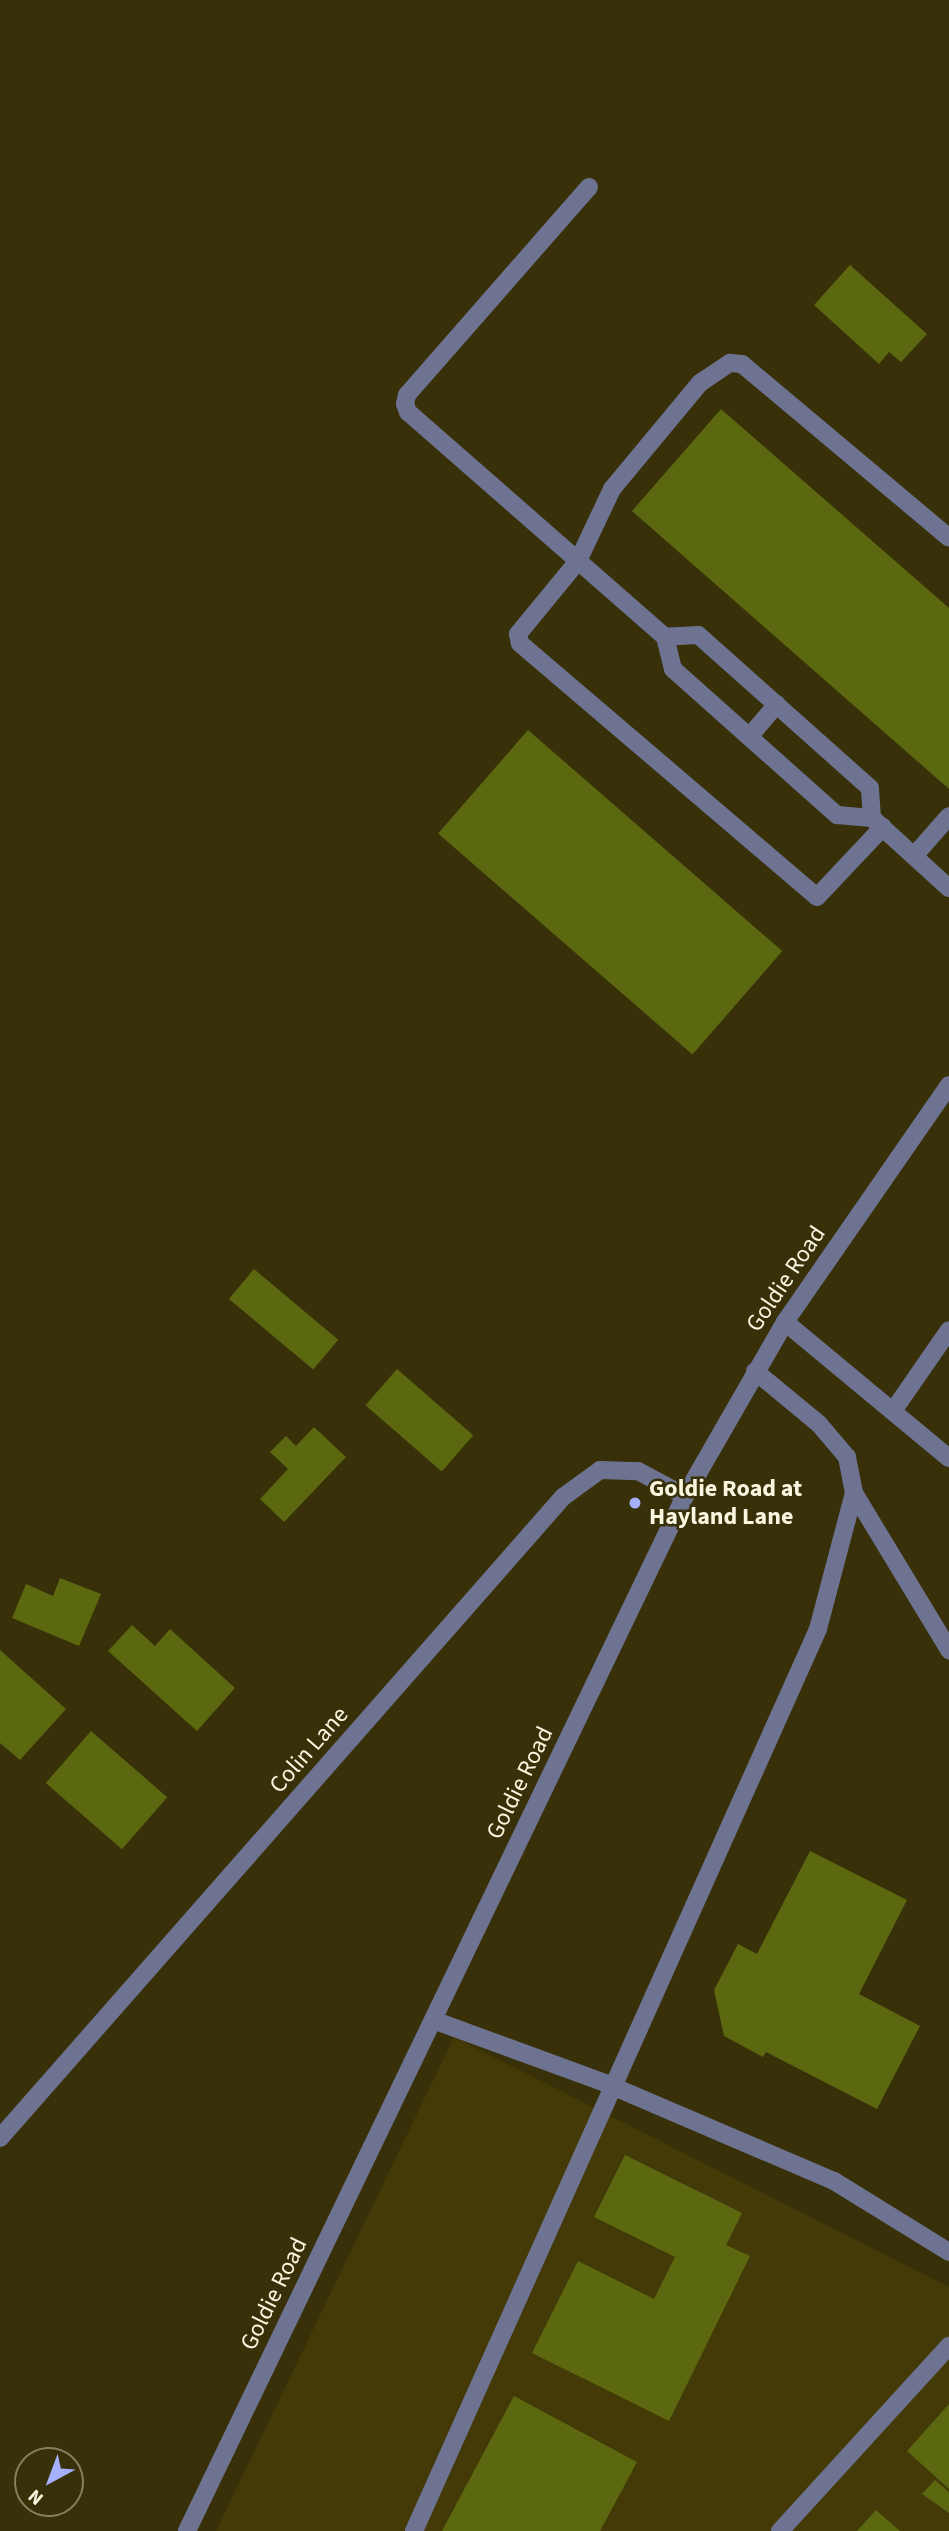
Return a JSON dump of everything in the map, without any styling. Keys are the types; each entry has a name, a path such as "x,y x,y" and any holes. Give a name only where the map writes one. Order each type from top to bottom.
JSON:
{"street":[{"path":"589,187 407,395 405,404 408,412 665,637 673,669 838,816 878,823 949,888"},
{"path":"665,637 698,635 870,788 878,823 824,895 817,897 520,643 518,634 578,561 612,489 700,383 730,363 742,364 949,538"},
{"path":"749,737 777,704"},
{"path":"914,856 949,816"},
{"name":"Goldie Road","path":"187,2531 685,1496 785,1322 949,1085"},
{"path":"785,1322 949,1458"},
{"path":"892,1411 949,1330"},
{"path":"755,1371 819,1424 847,1457 854,1493 949,1650"},
{"name":"Colin Lane","path":"0,2138 563,1497 600,1470 638,1471 685,1496"},
{"path":"414,2531 818,1629 854,1493"},
{"path":"433,2020 612,2087 834,2181 949,2252"},
{"path":"780,2531 949,2346"}],"shaded area":[{"path":"454,2037 949,2287 949,2531 216,2531"}],"building":[{"path":"850,265 927,334 901,362 889,352 879,364 814,305"},
{"path":"721,409 949,608 949,789 632,511"},
{"path":"528,730 782,951 692,1054 438,833"},
{"path":"254,1269 338,1340 313,1370 229,1299"},
{"path":"397,1369 473,1435 442,1471 366,1405"},
{"path":"314,1427 346,1457 284,1522 260,1499 288,1469 270,1452 286,1436 296,1446"},
{"path":"60,1578 101,1594 79,1646 12,1618 26,1584 53,1596"},
{"path":"132,1625 155,1646 170,1629 235,1688 197,1731 108,1651"},
{"path":"0,1650 66,1709 20,1760 0,1743"},
{"path":"91,1731 167,1797 122,1849 46,1783"},
{"path":"810,1851 907,1900 859,1994 920,2026 877,2109 766,2052 763,2057 724,2036 714,1990 738,1944 757,1954"},
{"path":"625,2155 742,2213 726,2245 750,2256 669,2421 532,2353 578,2261 654,2299 675,2257 594,2217"},
{"path":"514,2396 637,2462 600,2531 442,2531"},
{"path":"949,2404 949,2489 907,2451"},
{"path":"935,2480 949,2492 949,2513 922,2494"},
{"path":"876,2510 900,2531 857,2531"}],"place":[{"name":"Goldie Road at Hayland Lane","path":"635,1503"}]}
